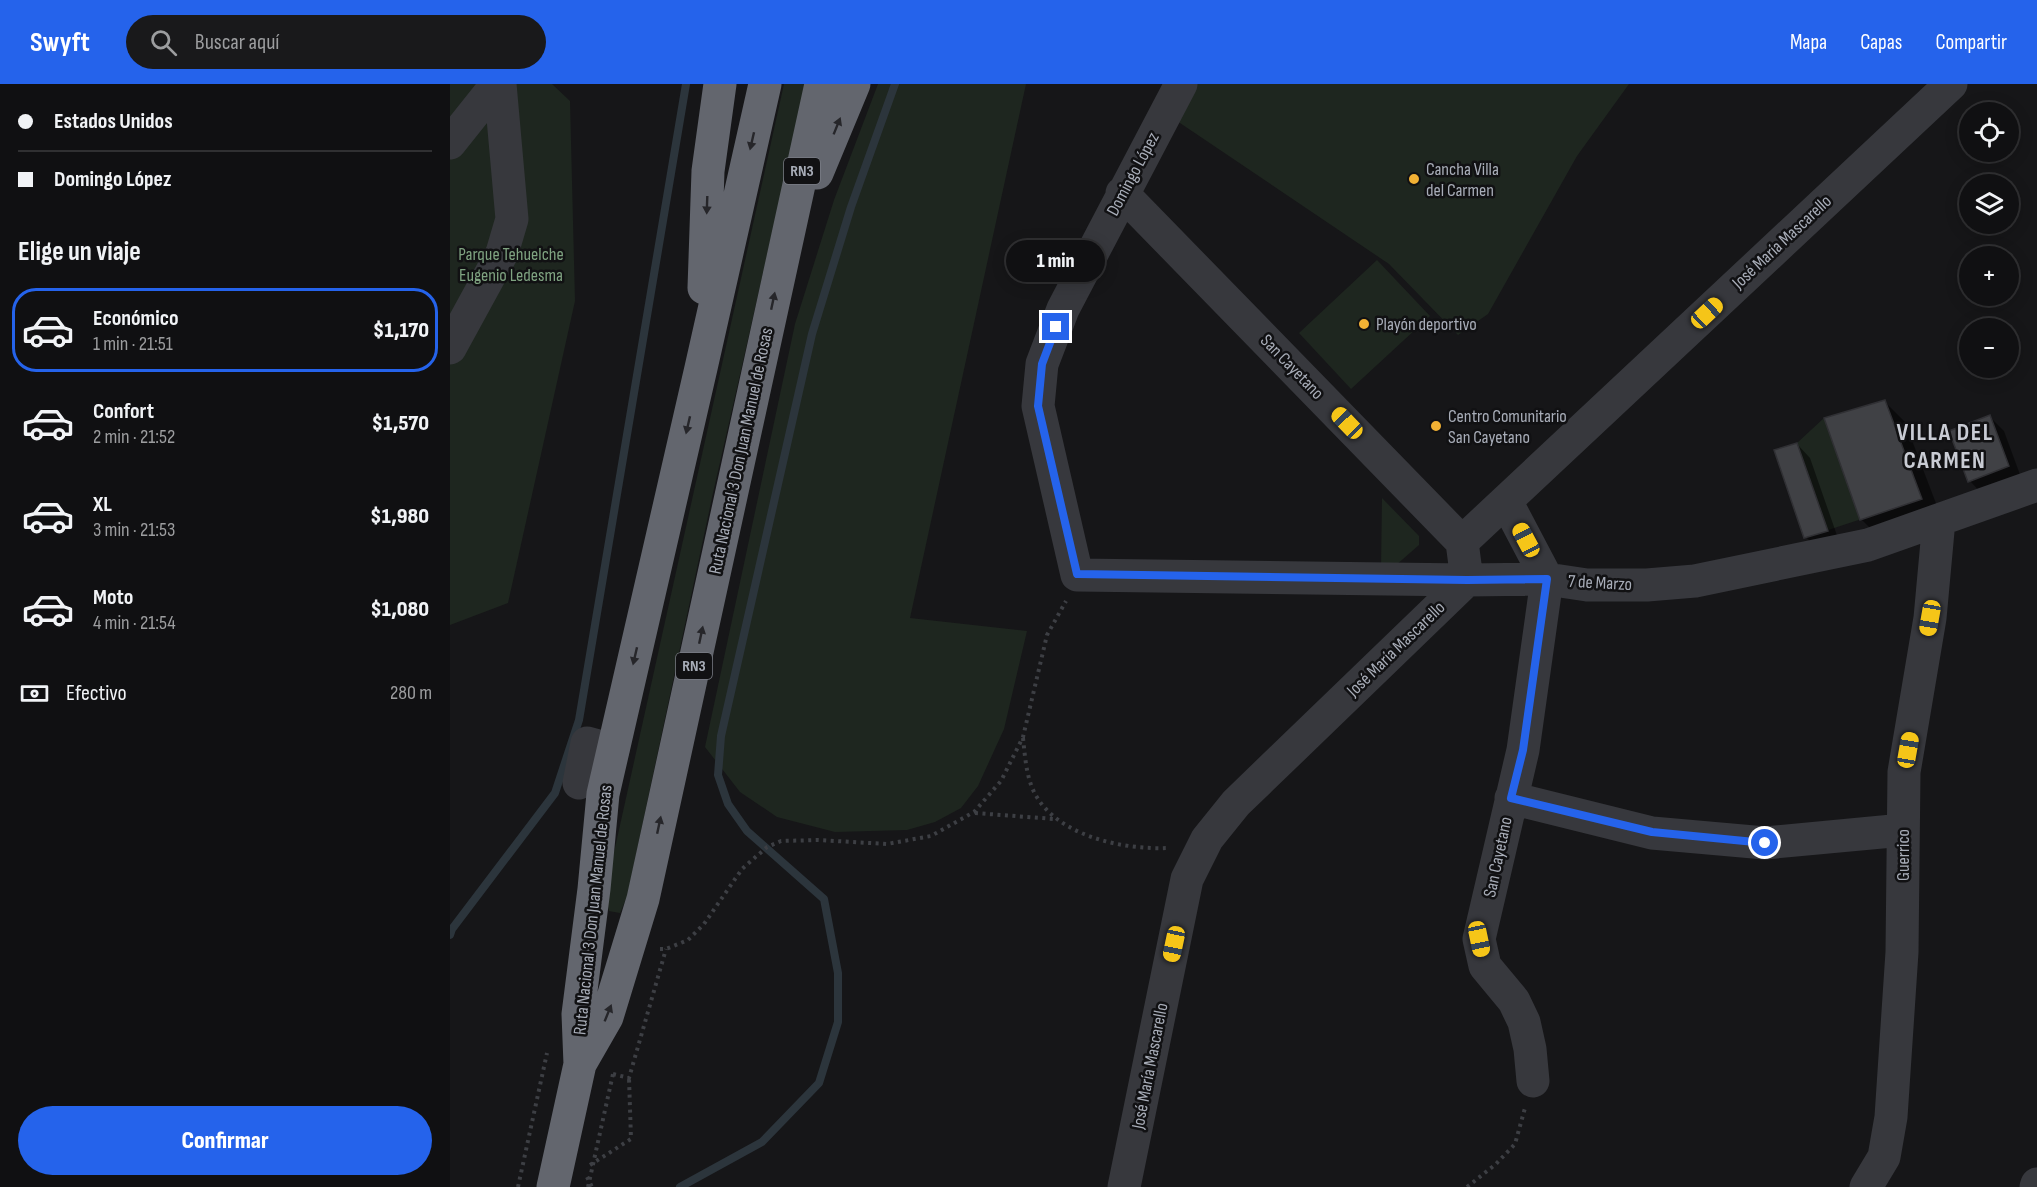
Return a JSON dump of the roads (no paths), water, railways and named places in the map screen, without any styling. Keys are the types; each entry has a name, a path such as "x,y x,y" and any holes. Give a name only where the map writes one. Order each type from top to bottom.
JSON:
{"highway":[{"path":"701,368 708,171 720,84"},
{"name":"Ruta Nacional 3 Don Juan Manuel de Rosas","path":"580,1064 578,1014 603,794 765,84"},
{"name":"Ruta Nacional 3 Don Juan Manuel de Rosas","path":"580,1064 608,1017 643,899 821,84"},
{"path":"783,258 854,84"},
{"name":"RN3","path":"553,1187 580,1064"}],"street":[{"path":"450,143 498,84"},
{"path":"450,348 502,253 512,219 498,84"},
{"name":"Domingo López","path":"1077,574 1038,406 1042,364 1063,309 1181,84"},
{"name":"José María Mascarello","path":"1462,542 1951,84"},
{"name":"San Cayetano","path":"1122,193 1462,542"},
{"name":"7 de Marzo","path":"1077,574 1467,580 1547,579 1587,585 1647,585 1695,581 1868,545 2037,485"},
{"path":"1506,501 1547,579"},
{"name":"Guerrico","path":"1866,1187 1884,1157 1891,1117 1902,952 1904,772 1930,618 1939,520"},
{"path":"1462,542 1467,580"},
{"name":"San Cayetano","path":"1533,1081 1530,1048 1524,1022 1514,1001 1485,966 1479,939 1523,750 1547,579"},
{"name":"José María Mascarello","path":"1124,1187 1187,879 1207,839 1236,803 1467,580"},
{"path":"579,783 586,743 613,750"},
{"path":"1511,798 1652,832 1765,843 1903,830"}],"waterway":[{"path":"450,935 452,929 555,793 579,720 686,84"},
{"path":"680,1187 762,1142 819,1083 838,1022 838,973 824,899 747,831 728,804 718,775 721,736 812,334 851,207 895,84"}],"place":[{"name":"Cancha Villa del Carmen","path":"1414,179"},
{"name":"Playón deportivo","path":"1364,324"},
{"name":"Centro Comunitario San Cayetano","path":"1436,426"}],"district":[{"name":"VILLA DEL CARMEN","path":"1945,446"}],"park label":[{"name":"Parque Tehuelche Eugenio Ledesma","path":"511,264"}]}
